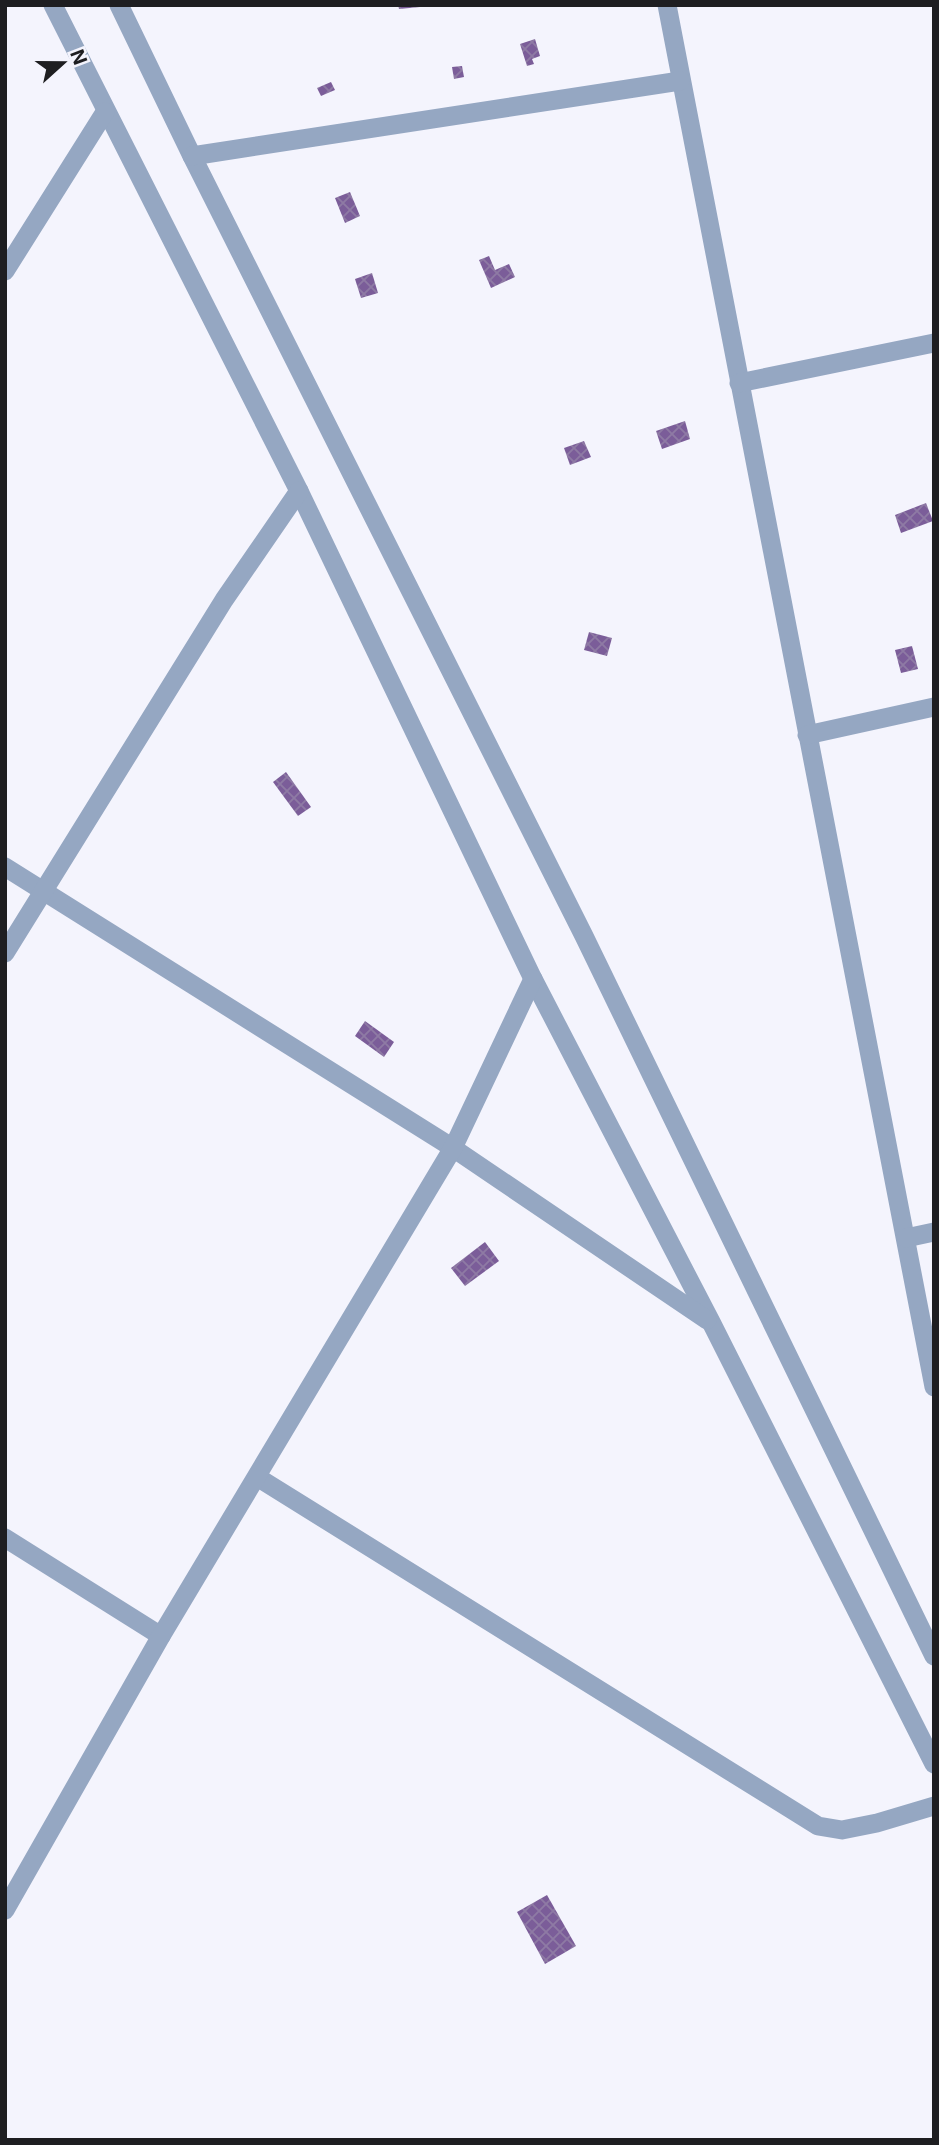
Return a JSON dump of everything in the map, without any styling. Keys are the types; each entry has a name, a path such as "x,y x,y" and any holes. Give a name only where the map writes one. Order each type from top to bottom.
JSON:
{"street":[{"path":"53,5 299,491 533,979 711,1322 934,1764"},
{"path":"119,5 192,156 584,936 934,1656"},
{"path":"667,5 934,1387"},
{"path":"192,156 680,81"},
{"path":"5,271 105,112"},
{"path":"739,383 934,343"},
{"path":"5,953 224,600 299,491"},
{"path":"807,734 934,707"},
{"path":"5,867 453,1148 711,1322"},
{"path":"5,1910 161,1636 453,1148 533,979"},
{"path":"906,1238 934,1232"},
{"path":"257,1477 818,1826 842,1830 934,1806"},
{"path":"5,1538 161,1636"}],"building":[{"path":"398,5 420,5 420,7 399,9"},
{"path":"535,39 540,56 532,59 534,64 527,66 520,44"},
{"path":"462,66 464,77 454,79 452,67"},
{"path":"331,82 335,90 321,96 317,88"},
{"path":"350,192 360,216 345,223 335,198"},
{"path":"489,256 495,270 509,264 515,277 491,288 479,260"},
{"path":"372,273 378,293 361,298 355,279"},
{"path":"685,421 690,439 662,449 656,431"},
{"path":"584,441 591,457 570,465 564,448"},
{"path":"926,503 933,521 901,533 895,515"},
{"path":"589,632 612,638 607,656 584,650"},
{"path":"912,646 918,669 901,673 895,650"},
{"path":"286,772 311,807 298,816 273,782"},
{"path":"365,1021 394,1042 384,1057 355,1036"},
{"path":"485,1242 499,1261 465,1286 451,1268"},
{"path":"547,1895 576,1946 545,1964 517,1912"}]}
